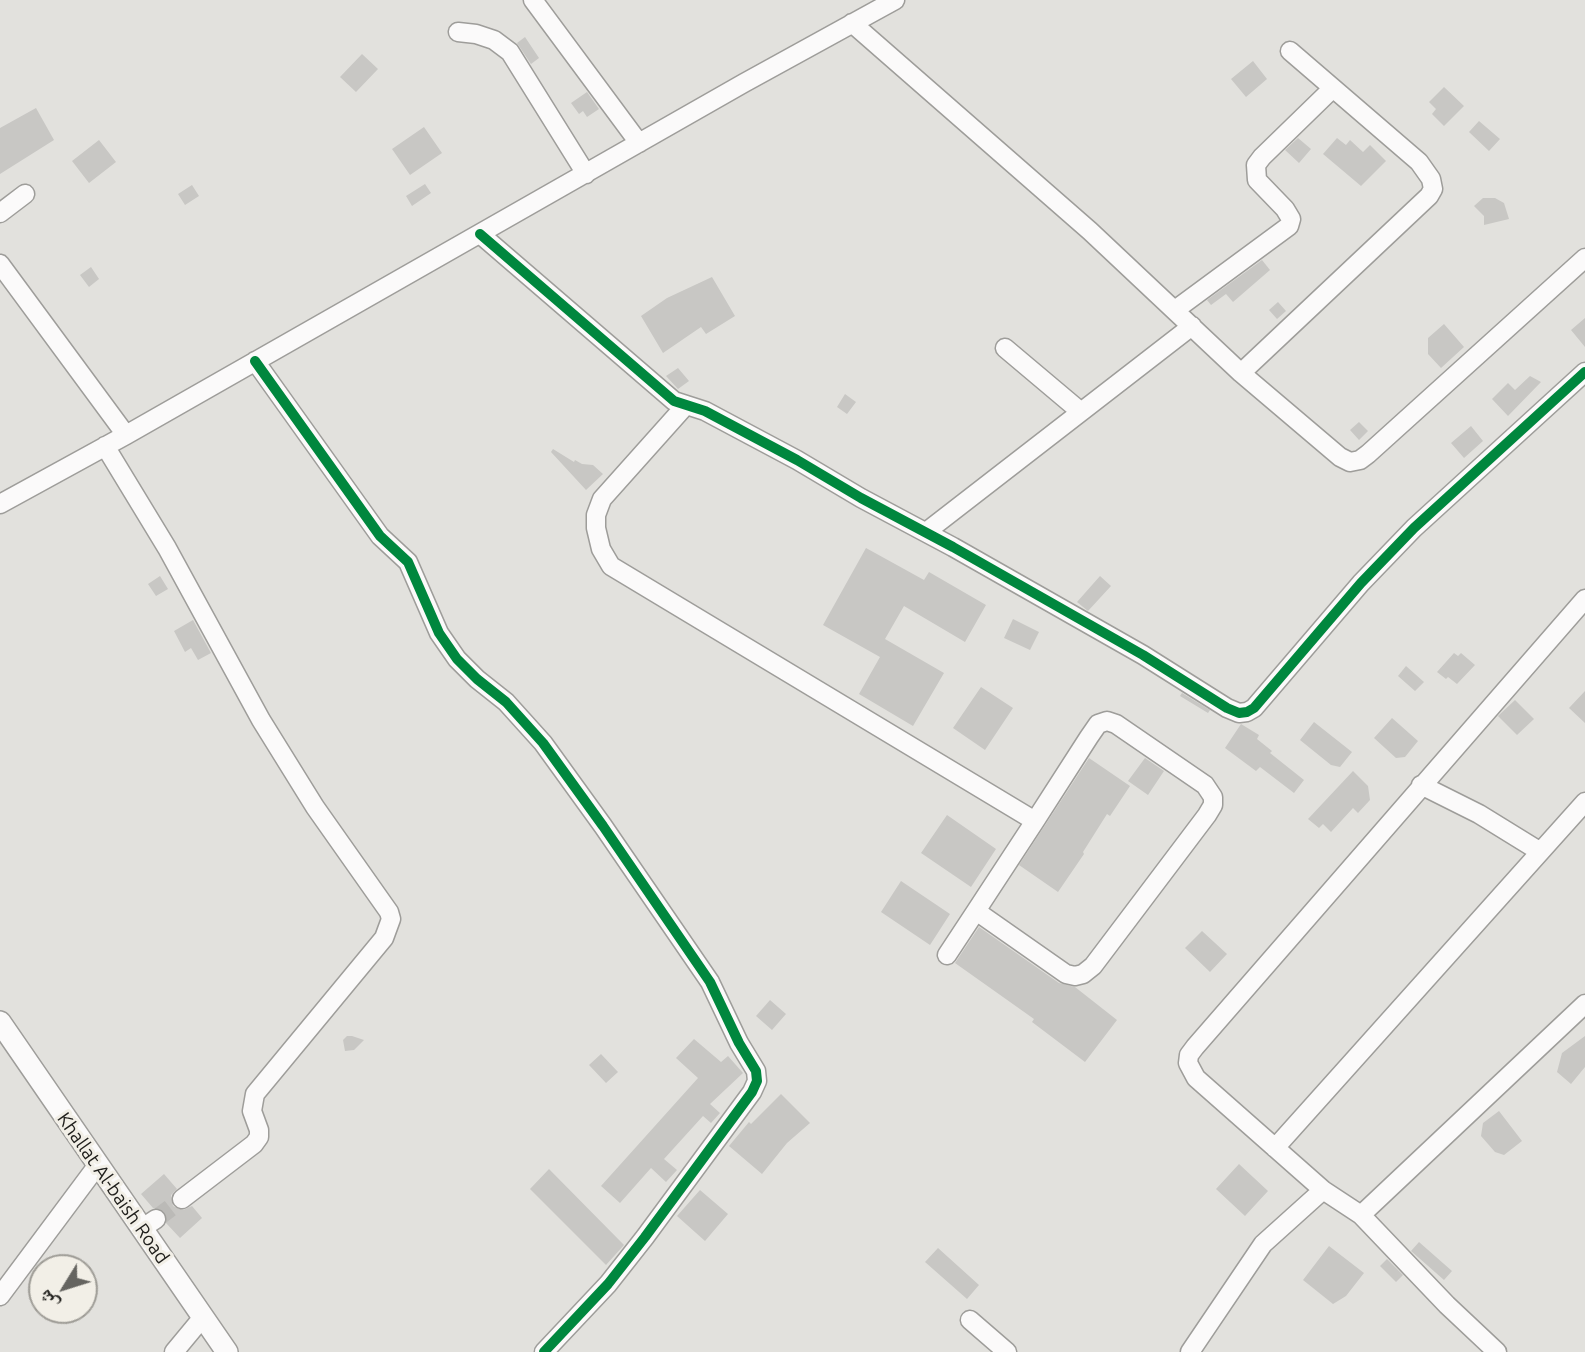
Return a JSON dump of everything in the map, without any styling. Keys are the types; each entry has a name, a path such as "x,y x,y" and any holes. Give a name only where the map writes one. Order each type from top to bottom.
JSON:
{"street":[{"path":"533,0 639,144"},
{"path":"0,504 895,0"},
{"path":"852,23 1090,231 1241,373 1340,457 1350,462 1360,460 1585,258"},
{"path":"457,32 494,40 510,52 586,174"},
{"path":"1241,373 1429,196 1433,188 1431,178 1419,163 1290,51"},
{"path":"1175,310 1289,226 1291,219 1285,209 1257,180 1256,165 1334,88"},
{"path":"0,213 25,194"},
{"path":"480,234 674,401 705,411 786,453 861,498 1143,655 1239,713 1254,708 1361,583 1414,528 1585,372"},
{"path":"0,264 126,435"},
{"path":"926,532 1192,326"},
{"path":"1005,348 1081,412"},
{"path":"255,361 380,536 408,562 439,633 457,659 506,702 543,743 603,826 710,982 739,1043 756,1071 757,1081 752,1092 645,1237 608,1284 544,1352"},
{"path":"685,405 602,499 596,515 596,528 601,549 611,566 1035,821"},
{"path":"105,446 167,548 261,720 315,807 389,912 391,919 384,938 255,1094 253,1111 259,1137 254,1144 182,1199"},
{"path":"1497,1352 1447,1305 1361,1215 1323,1190 1196,1078 1190,1071 1189,1055 1585,599"},
{"path":"947,955 1098,724 1107,721 1116,724 1205,785 1213,797 1213,805 1206,815 1093,966 1083,974 1066,974 976,911"},
{"path":"1421,785 1479,814 1539,851"},
{"path":"1275,1148 1585,802"},
{"path":"1361,1215 1585,1004"},
{"name":"Khallat Al-baish Road","path":"0,1023 97,1166 149,1224 203,1317 227,1352"},
{"path":"0,1296 97,1166"},
{"path":"1190,1352 1263,1244 1323,1190"},
{"path":"174,1352 203,1317"},
{"path":"970,1320 1007,1352"}],"building":[{"path":"525,37 539,58 531,64 517,43"},
{"path":"362,54 378,69 356,92 340,77"},
{"path":"1253,61 1267,79 1246,97 1231,79"},
{"path":"1444,87 1464,106 1444,126 1432,114 1436,109 1429,102"},
{"path":"587,92 599,109 587,117 583,111 579,114 571,103"},
{"path":"36,108 54,140 0,174 0,128"},
{"path":"1479,121 1500,139 1489,151 1469,132"},
{"path":"424,127 442,153 410,175 392,149"},
{"path":"1298,138 1311,149 1299,163 1285,150"},
{"path":"1337,138 1346,145 1350,140 1363,152 1370,145 1386,161 1361,186 1323,154"},
{"path":"99,140 116,162 89,183 72,161"},
{"path":"425,184 431,193 412,206 406,196"},
{"path":"192,185 199,196 185,205 178,194"},
{"path":"1483,198 1495,198 1504,203 1509,219 1484,225 1484,216 1474,206"},
{"path":"1262,260 1270,270 1233,302 1226,294 1211,305 1207,300"},
{"path":"91,267 99,279 89,287 80,275"},
{"path":"712,277 735,316 706,334 701,327 663,353 641,316 667,298"},
{"path":"1278,302 1286,311 1277,319 1269,310"},
{"path":"1585,318 1585,347 1571,330"},
{"path":"1444,324 1464,347 1441,368 1428,354 1428,338"},
{"path":"678,368 689,381 678,389 666,376"},
{"path":"1530,376 1541,382 1508,416 1492,399 1508,383 1515,390"},
{"path":"845,394 856,402 847,414 837,407"},
{"path":"1359,422 1368,431 1359,440 1350,430"},
{"path":"1471,426 1483,441 1464,458 1451,443"},
{"path":"553,449 574,462 575,460 593,465 603,474 586,490 551,452"},
{"path":"866,548 924,580 929,572 986,605 965,642 904,606 885,639 944,673 913,726 859,694 880,657 823,625"},
{"path":"160,576 168,589 156,596 148,584"},
{"path":"1100,576 1111,586 1088,611 1077,602"},
{"path":"1013,619 1039,632 1030,650 1004,638"},
{"path":"193,620 211,653 198,660 191,648 185,652 174,631"},
{"path":"1454,653 1458,656 1461,653 1475,665 1457,684 1437,672"},
{"path":"1406,666 1424,682 1415,691 1398,676"},
{"path":"981,687 1013,708 985,750 953,728"},
{"path":"1585,691 1585,723 1569,708"},
{"path":"1182,693 1210,710 1208,713 1180,696"},
{"path":"1515,700 1534,719 1517,735 1498,716"},
{"path":"1392,718 1418,741 1405,757 1396,758 1374,738"},
{"path":"1314,722 1352,752 1340,767 1331,765 1300,740"},
{"path":"1241,724 1259,735 1257,739 1272,751 1270,753 1304,780 1294,793 1260,767 1256,771 1225,748"},
{"path":"1089,758 1130,786 1110,816 1107,814 1058,892 1019,865"},
{"path":"1145,758 1164,771 1148,795 1128,781"},
{"path":"1353,771 1368,786 1370,800 1358,813 1353,808 1331,832 1323,824 1319,828 1308,819"},
{"path":"947,815 996,849 971,887 921,853"},
{"path":"901,881 950,914 930,945 881,912"},
{"path":"979,927 1059,983 1075,987 1117,1020 1085,1062 1032,1022 1034,1019 955,963"},
{"path":"1202,931 1227,954 1210,972 1185,948"},
{"path":"770,1000 786,1014 772,1030 756,1016"},
{"path":"347,1036 364,1040 354,1050 345,1051 343,1040"},
{"path":"1585,1036 1585,1067 1571,1084 1557,1072 1562,1053"},
{"path":"694,1039 721,1062 728,1056 743,1073 710,1104 720,1113 711,1123 703,1116 664,1159 677,1170 666,1182 651,1168 620,1203 601,1186 698,1078 676,1058"},
{"path":"601,1054 618,1072 606,1083 589,1065"},
{"path":"781,1094 810,1123 787,1143 762,1174 729,1146 749,1122 751,1124"},
{"path":"1499,1111 1522,1141 1504,1155 1495,1152 1481,1136 1483,1123"},
{"path":"1239,1164 1268,1191 1245,1216 1216,1189"},
{"path":"549,1169 624,1245 606,1265 530,1189"},
{"path":"164,1174 177,1189 171,1195 173,1206 183,1210 192,1206 202,1218 180,1238 166,1223 165,1212 153,1208 141,1194"},
{"path":"700,1190 728,1214 705,1241 677,1216"},
{"path":"1419,1242 1452,1271 1444,1280 1411,1251"},
{"path":"1329,1246 1364,1273 1346,1296 1333,1304 1303,1280"},
{"path":"938,1248 979,1285 967,1299 925,1262"},
{"path":"1387,1259 1403,1275 1396,1282 1380,1266"}],"tunnel":[{"path":"156,1219 182,1199"}],"cycle path":[{"path":"480,234 674,401 705,411 797,460 1143,655 1239,713 1254,708 1361,583 1414,528 1585,372"},
{"path":"255,361 380,536 408,562 439,633 457,659 506,702 543,743 603,826 710,982 739,1043 756,1071 757,1081 752,1092 645,1237 608,1284 544,1352"}]}
